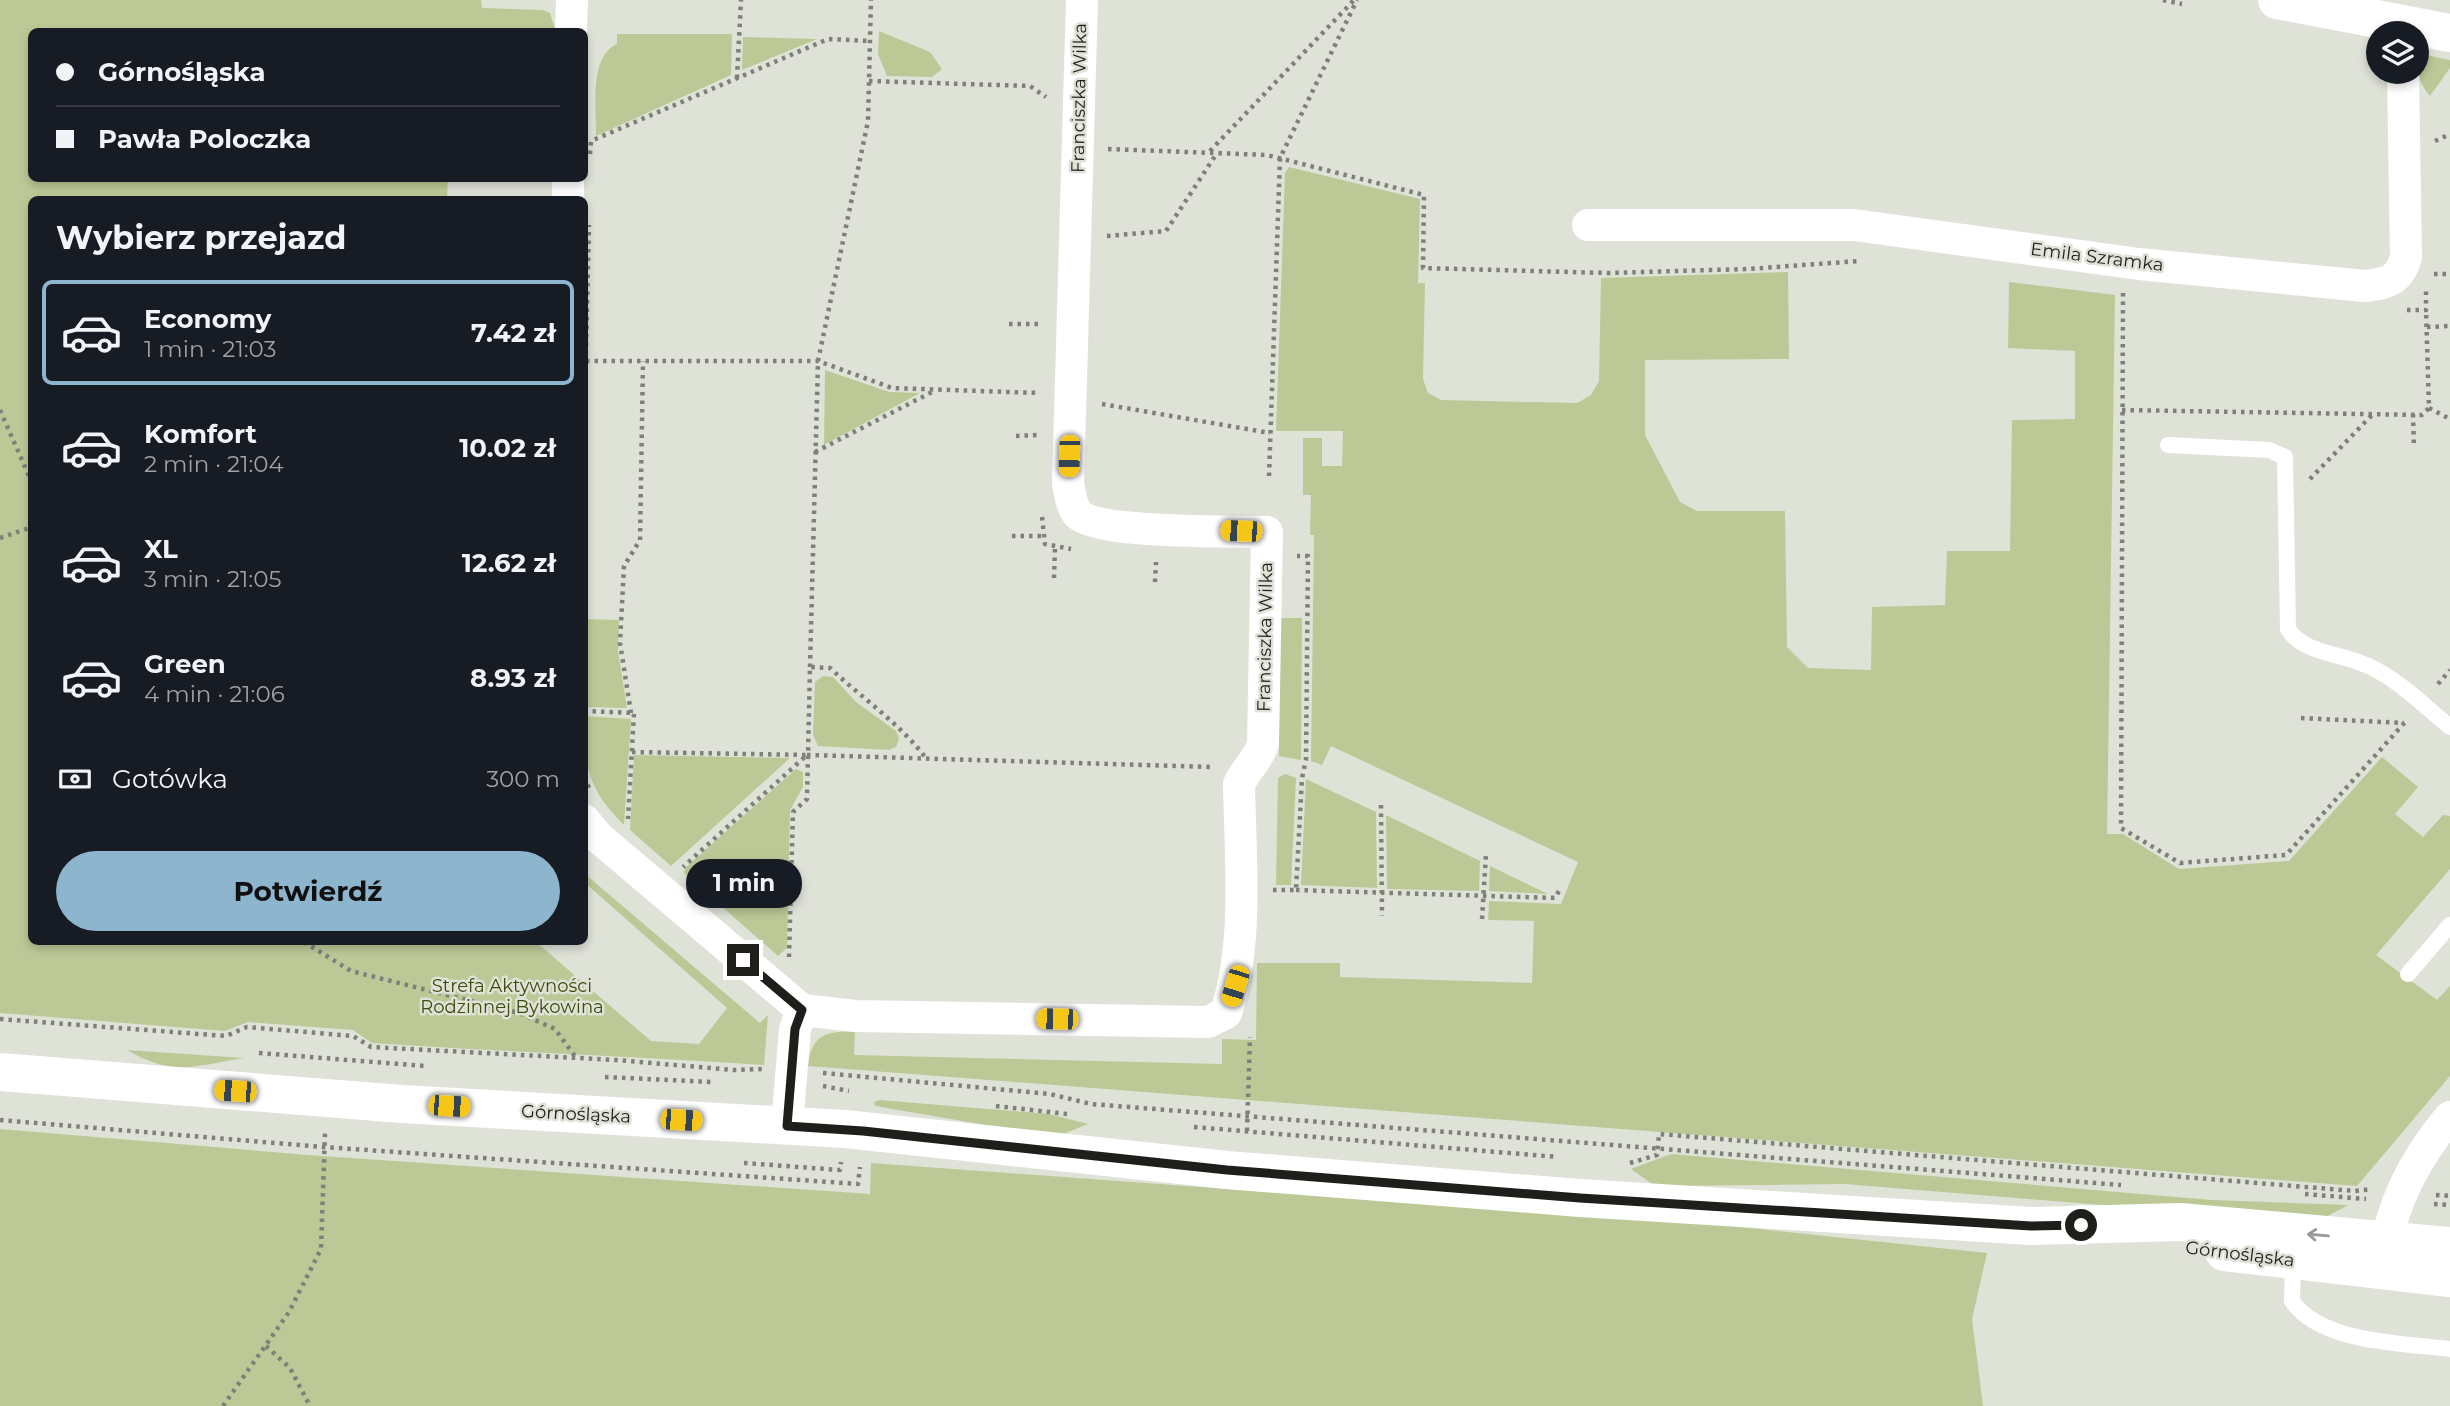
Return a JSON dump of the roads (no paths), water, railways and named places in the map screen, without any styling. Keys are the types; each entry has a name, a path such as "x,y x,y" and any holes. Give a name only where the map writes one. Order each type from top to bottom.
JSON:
{"street":[{"path":"571,28 572,0"},
{"name":"Franciszka Wilka","path":"802,1010 855,1016 1208,1022 1226,1013 1235,986 1238,958 1239,783 1244,772 1259,756 1263,744 1267,532 1111,526 1079,514 1071,500 1058,398 1076,235 1082,0"},
{"path":"2277,0 2355,7 2387,21"},
{"path":"2429,31 2450,33"},
{"name":"Emila Szramka","path":"1588,225 1854,225 2139,264 2365,286 2380,284 2395,280 2406,257 2403,84"},
{"path":"588,825 598,837 802,1010 795,1029 787,1126"},
{"name":"Górnośląska","path":"0,1072 402,1104 863,1131 1241,1171 1580,1198 2031,1226 2180,1222 2384,1256 2450,1278"},
{"path":"2384,1256 2400,1197 2430,1141 2450,1117"},
{"name":"Górnośląska","path":"2031,1226 2086,1237 2293,1260 2384,1256 2450,1246"}],"lane":[{"path":"2168,445 2269,450 2284,457 2288,629 2295,640 2363,663 2394,681 2450,727"},
{"path":"2408,974 2450,925"},
{"path":"2293,1260 2292,1301 2309,1321 2371,1339 2450,1349"}],"park label":[{"name":"Strefa Aktywności Rodzinnej Bykowina","path":"512,996"}]}
